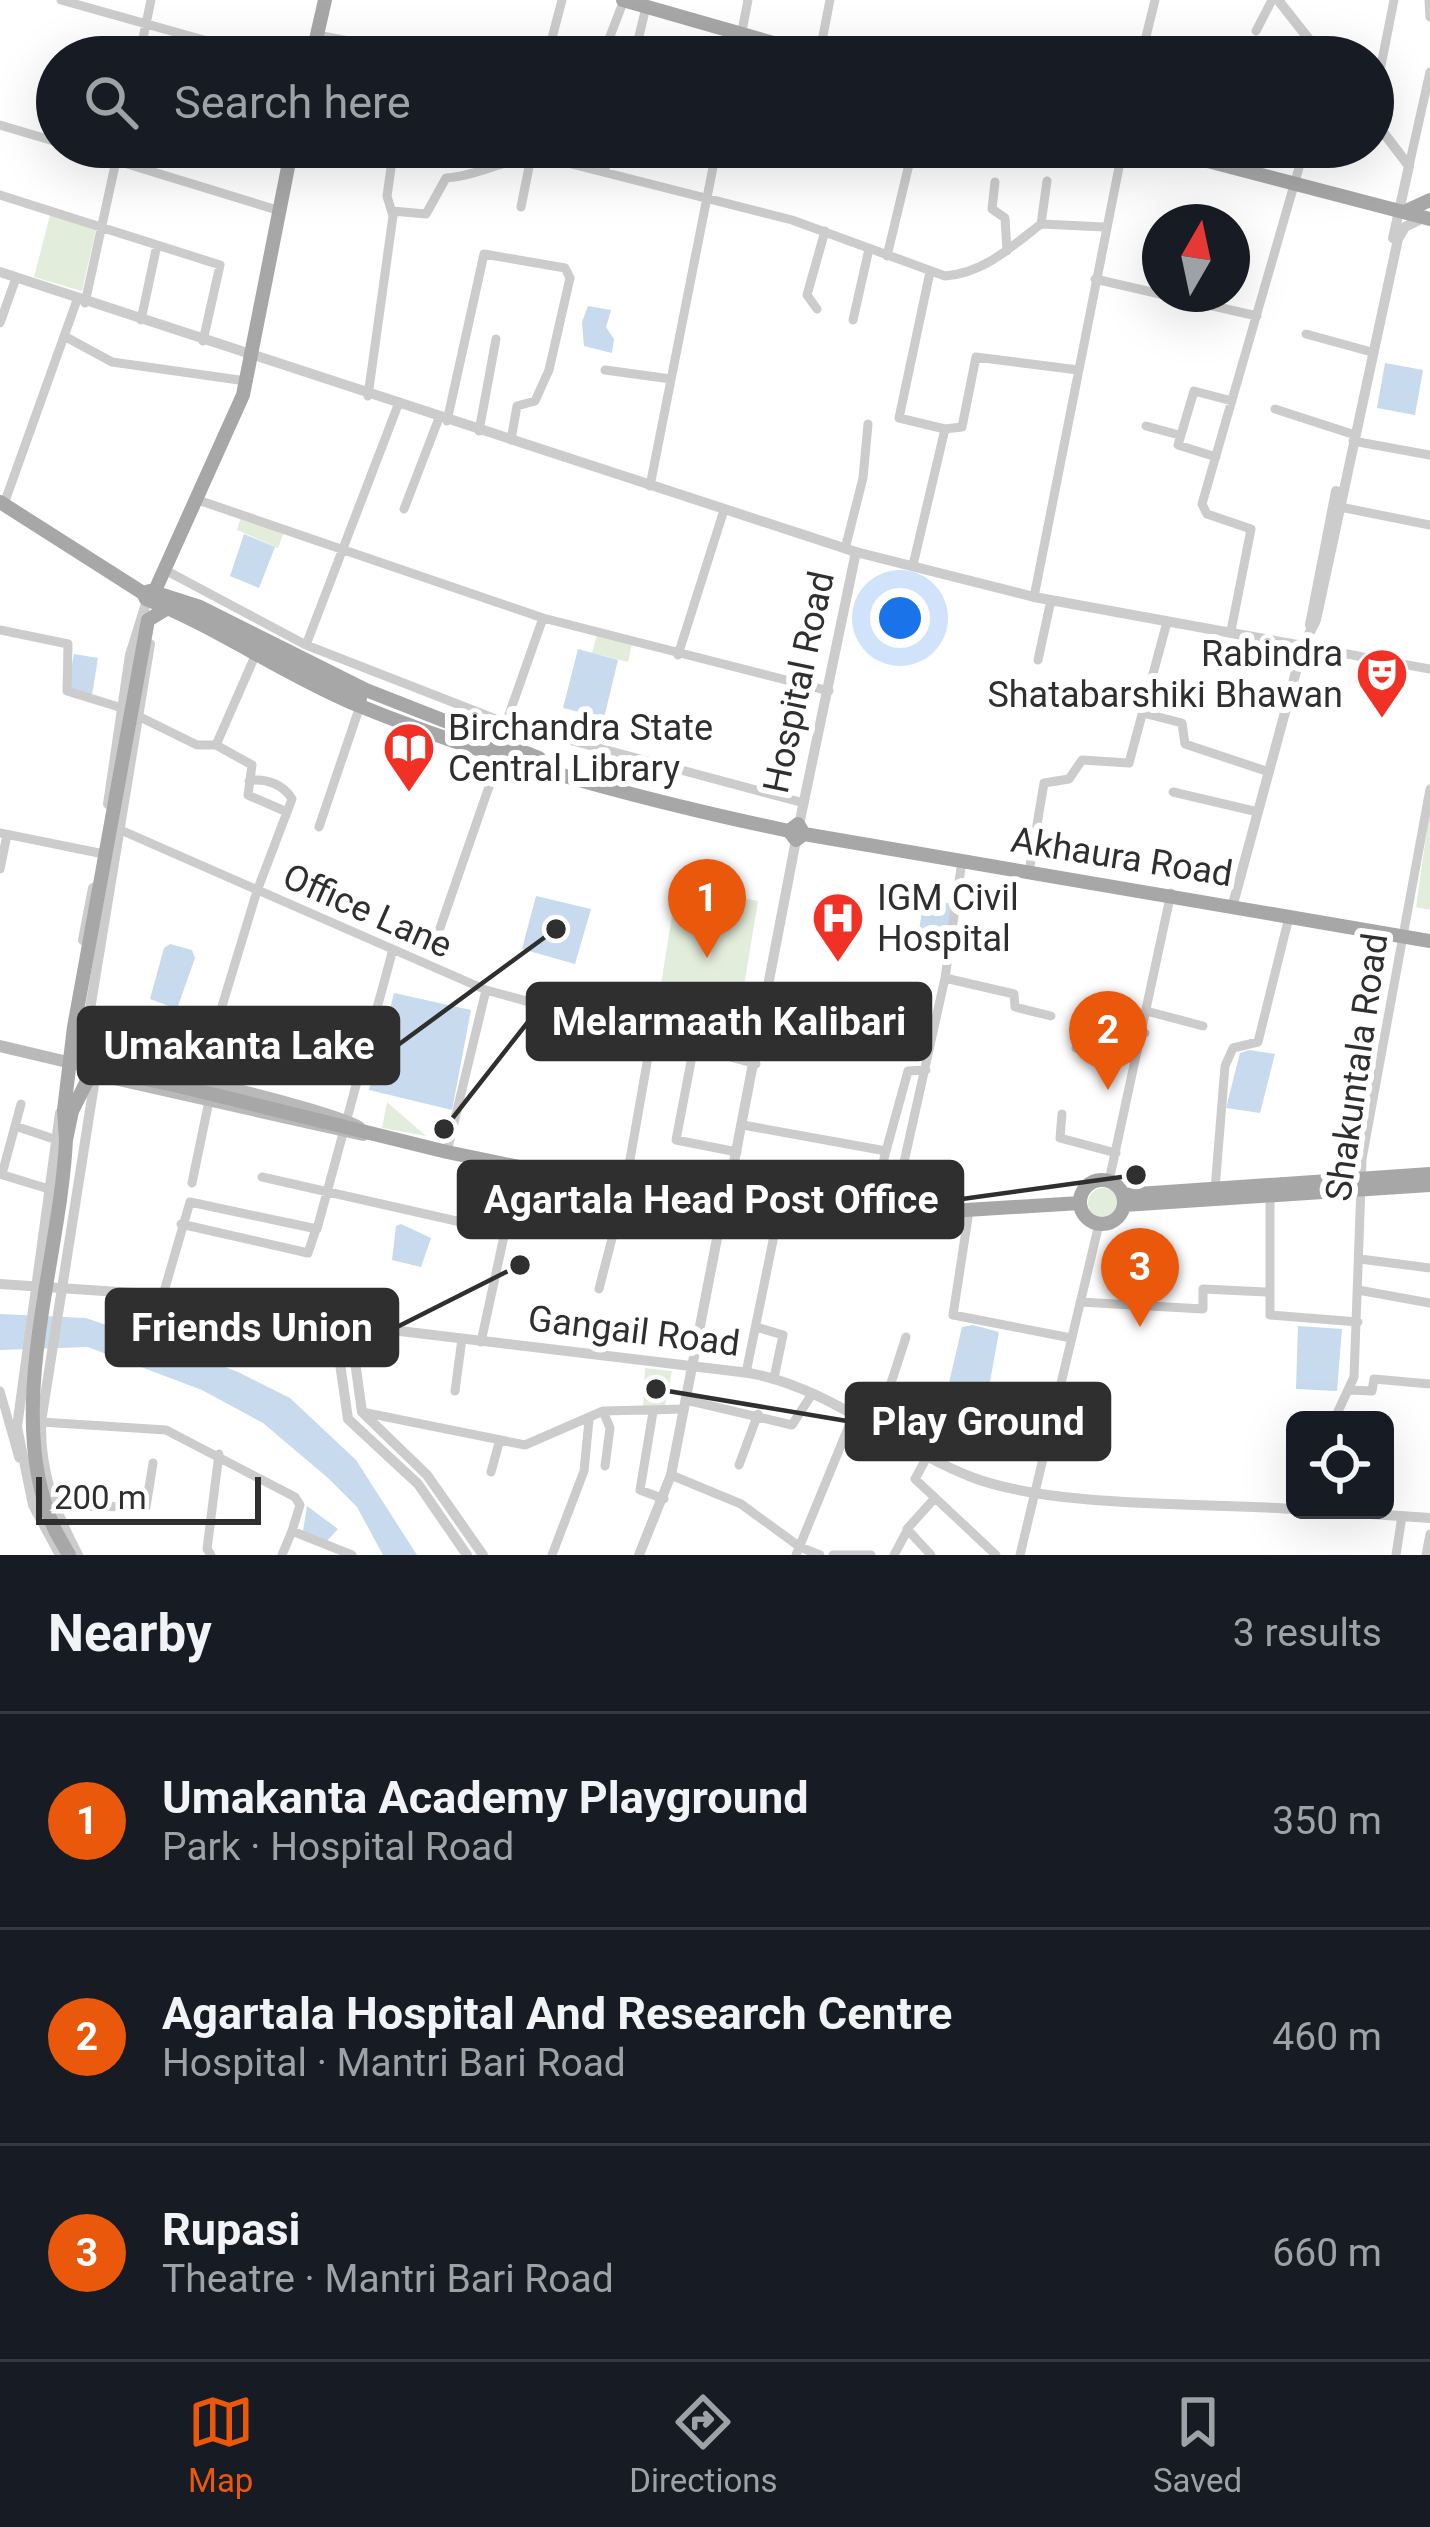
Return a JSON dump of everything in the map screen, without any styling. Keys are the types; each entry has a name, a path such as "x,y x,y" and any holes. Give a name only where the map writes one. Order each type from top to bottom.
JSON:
{"main road":[{"path":"317,35 325,0"},
{"path":"624,0 746,36"},
{"path":"152,594 198,500 247,380 287,168"},
{"path":"1235,168 1296,187 1429,213"},
{"name":"Akhaura Road","path":"6,498 255,656 500,755 690,810 797,832 1430,941"},
{"name":"Akhaura Road","path":"152,594 200,607 366,690 576,776"},
{"path":"64,1555 42,1501 31,1444 77,1015 148,620 171,606 189,608 360,702 576,776"},
{"path":"62,1140 89,1077 77,1015"},
{"path":"0,1046 97,1069 117,1065 199,1082 376,1136 724,1211 892,1216 1080,1203"},
{"path":"82,1057 100,1069 344,1127"},
{"path":"97,1069 105,1077 344,1127"},
{"path":"84,1095 111,1081 183,1087"},
{"path":"1124,1200 1270,1196 1430,1174"},
{"path":"1109,1181 1124,1200 1116,1220 1099,1224 1084,1215 1080,1203 1089,1185 1109,1181"},
{"path":"1124,1200 1215,1189 1430,1185"}],"street":[{"path":"116,15 120,0"},
{"path":"143,36 151,0"},
{"path":"553,36 562,0"},
{"path":"610,36 624,0"},
{"path":"684,18 689,0"},
{"path":"742,35 748,0"},
{"path":"824,36 830,0"},
{"path":"1146,36 1155,0"},
{"path":"1256,31 1275,0 1290,5 1309,36"},
{"path":"1387,36 1394,0"},
{"path":"1429,0 1430,17"},
{"path":"68,1 191,36"},
{"path":"639,36 646,7"},
{"path":"317,35 322,36"},
{"path":"1310,625 1316,620 1368,351 1404,211 1430,72"},
{"path":"0,125 36,136"},
{"path":"1394,146 1409,166"},
{"path":"6,498 81,301 115,168"},
{"path":"143,168 277,210"},
{"path":"368,396 392,211 386,196 391,168"},
{"path":"392,211 426,214 446,178 472,178 500,168"},
{"path":"520,207 529,168"},
{"path":"599,168 825,231 930,272 969,272 1041,224 1104,227"},
{"path":"650,486 712,168"},
{"path":"887,256 908,168"},
{"path":"1034,597 1118,168"},
{"path":"1231,631 1252,534 1245,525 1203,510 1300,168"},
{"path":"995,182 992,209 1005,218 1006,250"},
{"path":"1041,224 1047,182"},
{"path":"0,195 220,266 202,341"},
{"path":"1233,904 1310,625 1398,238 1405,227 1429,213"},
{"path":"817,309 807,295 825,231"},
{"path":"141,320 158,244"},
{"path":"853,320 869,250"},
{"path":"404,509 443,420 484,254 565,268 570,278 549,370 535,401 517,406 511,440"},
{"path":"0,272 850,550 1034,597 1430,669"},
{"path":"930,272 899,418 945,429 962,427 980,354 1078,370"},
{"path":"0,323 16,278"},
{"path":"1095,279 1142,290"},
{"path":"1239,312 1257,316"},
{"path":"1306,334 1368,351"},
{"path":"64,336 119,364 247,380"},
{"path":"479,431 496,339"},
{"path":"605,370 671,379"},
{"path":"1216,457 1180,446 1179,435 1192,392 1232,401"},
{"path":"306,645 398,405"},
{"path":"1275,409 1312,416 1319,427 1351,437 1430,455"},
{"path":"850,550 868,424"},
{"path":"1146,426 1179,435"},
{"path":"913,565 945,429"},
{"path":"198,500 543,618 829,691"},
{"path":"1340,507 1430,525"},
{"path":"678,655 724,510"},
{"name":"Hospital Road","path":"639,1555 671,1475 829,691 850,550"},
{"path":"165,571 306,645 506,723 804,803"},
{"path":"78,1555 53,1506 42,1462 41,1422 97,1069 84,1048 82,1034 122,708 152,594"},
{"path":"23,1468 18,1414 62,1140 64,1062 99,854 111,826 138,716 152,594"},
{"path":"1039,660 1052,600"},
{"path":"506,723 543,618"},
{"path":"1029,872 1044,783 1069,779 1082,760 1130,764 1167,622"},
{"path":"0,630 68,644 67,691 122,708"},
{"path":"216,745 255,656"},
{"path":"319,827 360,702"},
{"path":"1143,713 1183,723 1185,744 1269,772"},
{"path":"138,716 197,745 216,745 250,761 248,795 287,812"},
{"path":"440,928 500,755"},
{"path":"199,1082 256,891 292,799 287,790 249,781"},
{"name":"Shakuntala Road","path":"1339,1411 1351,1390 1358,1322 1360,1184 1430,789"},
{"path":"1173,793 1258,812"},
{"name":"Office Lane","path":"111,826 486,991 651,1040 756,1064"},
{"path":"0,869 3,834 99,854"},
{"path":"892,1216 945,978 962,861"},
{"path":"1109,1181 1150,1012 1171,893"},
{"path":"1215,1189 1225,1066 1232,1048 1258,1042 1289,914"},
{"path":"181,1224 308,1252 392,953"},
{"path":"945,978 1015,991 1015,1007 1051,1016"},
{"path":"447,1152 486,991"},
{"path":"1150,1012 1203,1026"},
{"path":"1076,1048 1113,1035 1145,1033"},
{"path":"599,1289 625,1188 651,1040"},
{"path":"693,1051 676,1140 737,1152"},
{"path":"873,1201 908,1071 926,1070"},
{"path":"192,1183 209,1101"},
{"path":"21,1104 1,1174 52,1190"},
{"path":"1062,1114 1060,1138 1116,1153"},
{"path":"16,1126 62,1140"},
{"path":"743,1126 886,1151"},
{"path":"481,1342 519,1167"},
{"path":"262,1177 505,1232"},
{"path":"1270,1196 1267,1311 1275,1317 1358,1322"},
{"path":"163,1295 186,1207 194,1202 315,1232"},
{"path":"969,1211 953,1315 1071,1337"},
{"path":"746,1373 778,1216"},
{"path":"1020,1555 1099,1224"},
{"path":"1360,1259 1430,1268"},
{"name":"Gangail Road","path":"0,1284 35,1291 163,1295 350,1325 746,1373 774,1378 812,1394 974,1478 1033,1492 1286,1508"},
{"path":"1080,1302 1202,1310 1203,1289 1266,1292"},
{"path":"1358,1290 1430,1303"},
{"path":"334,1322 348,1419 418,1484 467,1555"},
{"path":"350,1325 362,1412 428,1474 483,1555"},
{"path":"756,1327 783,1335 774,1378"},
{"path":"877,1429 906,1337"},
{"path":"455,1391 462,1339"},
{"path":"1351,1390 1372,1391 1374,1379 1430,1384"},
{"path":"0,1391 44,1528 64,1555"},
{"path":"362,1412 499,1443 538,1442 603,1412 653,1412 685,1404 758,1414 795,1425 812,1394"},
{"path":"603,1412 610,1428 604,1466"},
{"path":"653,1412 640,1490 664,1498"},
{"path":"739,1465 758,1414"},
{"path":"798,1551 853,1415"},
{"path":"552,1555 584,1471 589,1420"},
{"path":"41,1422 166,1430 219,1454 298,1499 282,1555"},
{"path":"992,1430 1045,1442"},
{"path":"490,1472 499,1443"},
{"path":"211,1555 207,1549 219,1454"},
{"path":"927,1457 914,1478 996,1555"},
{"path":"53,1506 146,1507 153,1462"},
{"path":"671,1475 740,1504 798,1551 820,1555"},
{"path":"894,1555 934,1498"},
{"path":"1394,1515 1430,1518"},
{"path":"1396,1555 1402,1516"},
{"path":"292,1531 352,1555"},
{"path":"907,1532 931,1555"},
{"path":"1426,1555 1430,1534"},
{"path":"833,1555 871,1555"}],"green space":[{"path":"50,215 96,230 82,291 34,277"},
{"path":"241,517 284,532 278,548 237,530"},
{"path":"597,635 632,644 628,662 592,653"},
{"path":"1430,815 1430,910 1416,907"},
{"path":"677,885 758,901 737,1028 656,1015"},
{"path":"387,1102 426,1136 382,1128"},
{"path":"1103,1188 1114,1192 1118,1203 1114,1214 1103,1218 1092,1214 1088,1203 1092,1192"},
{"path":"645,1368 672,1371 665,1406 643,1409"}],"water":[{"path":"588,306 611,310 606,327 614,339 612,353 584,346 582,322"},
{"path":"1385,363 1423,370 1415,415 1377,408"},
{"path":"244,534 275,547 259,588 230,576"},
{"path":"578,649 618,660 604,718 563,708"},
{"path":"74,654 98,658 92,695 67,690"},
{"path":"536,896 591,909 575,964 522,949"},
{"path":"924,899 954,904 949,935 919,930"},
{"path":"170,944 192,950 195,958 177,1009 150,999 164,948"},
{"path":"394,993 471,1010 452,1110 369,1090"},
{"path":"1240,1053 1275,1054 1260,1113 1226,1108"},
{"path":"396,1226 431,1238 421,1267 392,1260"},
{"path":"0,1314 86,1318 236,1371 290,1398 356,1460 417,1555 383,1555 357,1507 263,1423 202,1390 88,1347 0,1350"},
{"path":"1298,1326 1342,1329 1337,1391 1296,1389"},
{"path":"962,1327 999,1332 987,1398 948,1387"},
{"path":"307,1506 338,1529 325,1543 303,1531"}],"place":[{"name":"Rabindra Shatabarshiki Bhawan","path":"1382,720"},
{"name":"Birchandra State Central Library","path":"409,794"},
{"name":"Umakanta Lake","path":"556,929"},
{"name":"Umakanta Academy Playground","path":"707,958"},
{"name":"IGM Civil Hospital","path":"838,964"},
{"name":"Agartala Hospital And Research Centre","path":"1108,1090"},
{"name":"Melarmaath Kalibari","path":"444,1129"},
{"name":"Agartala Head Post Office","path":"1136,1175"},
{"name":"Friends Union","path":"520,1265"},
{"name":"Rupasi","path":"1140,1327"},
{"name":"Play Ground","path":"656,1389"}]}
